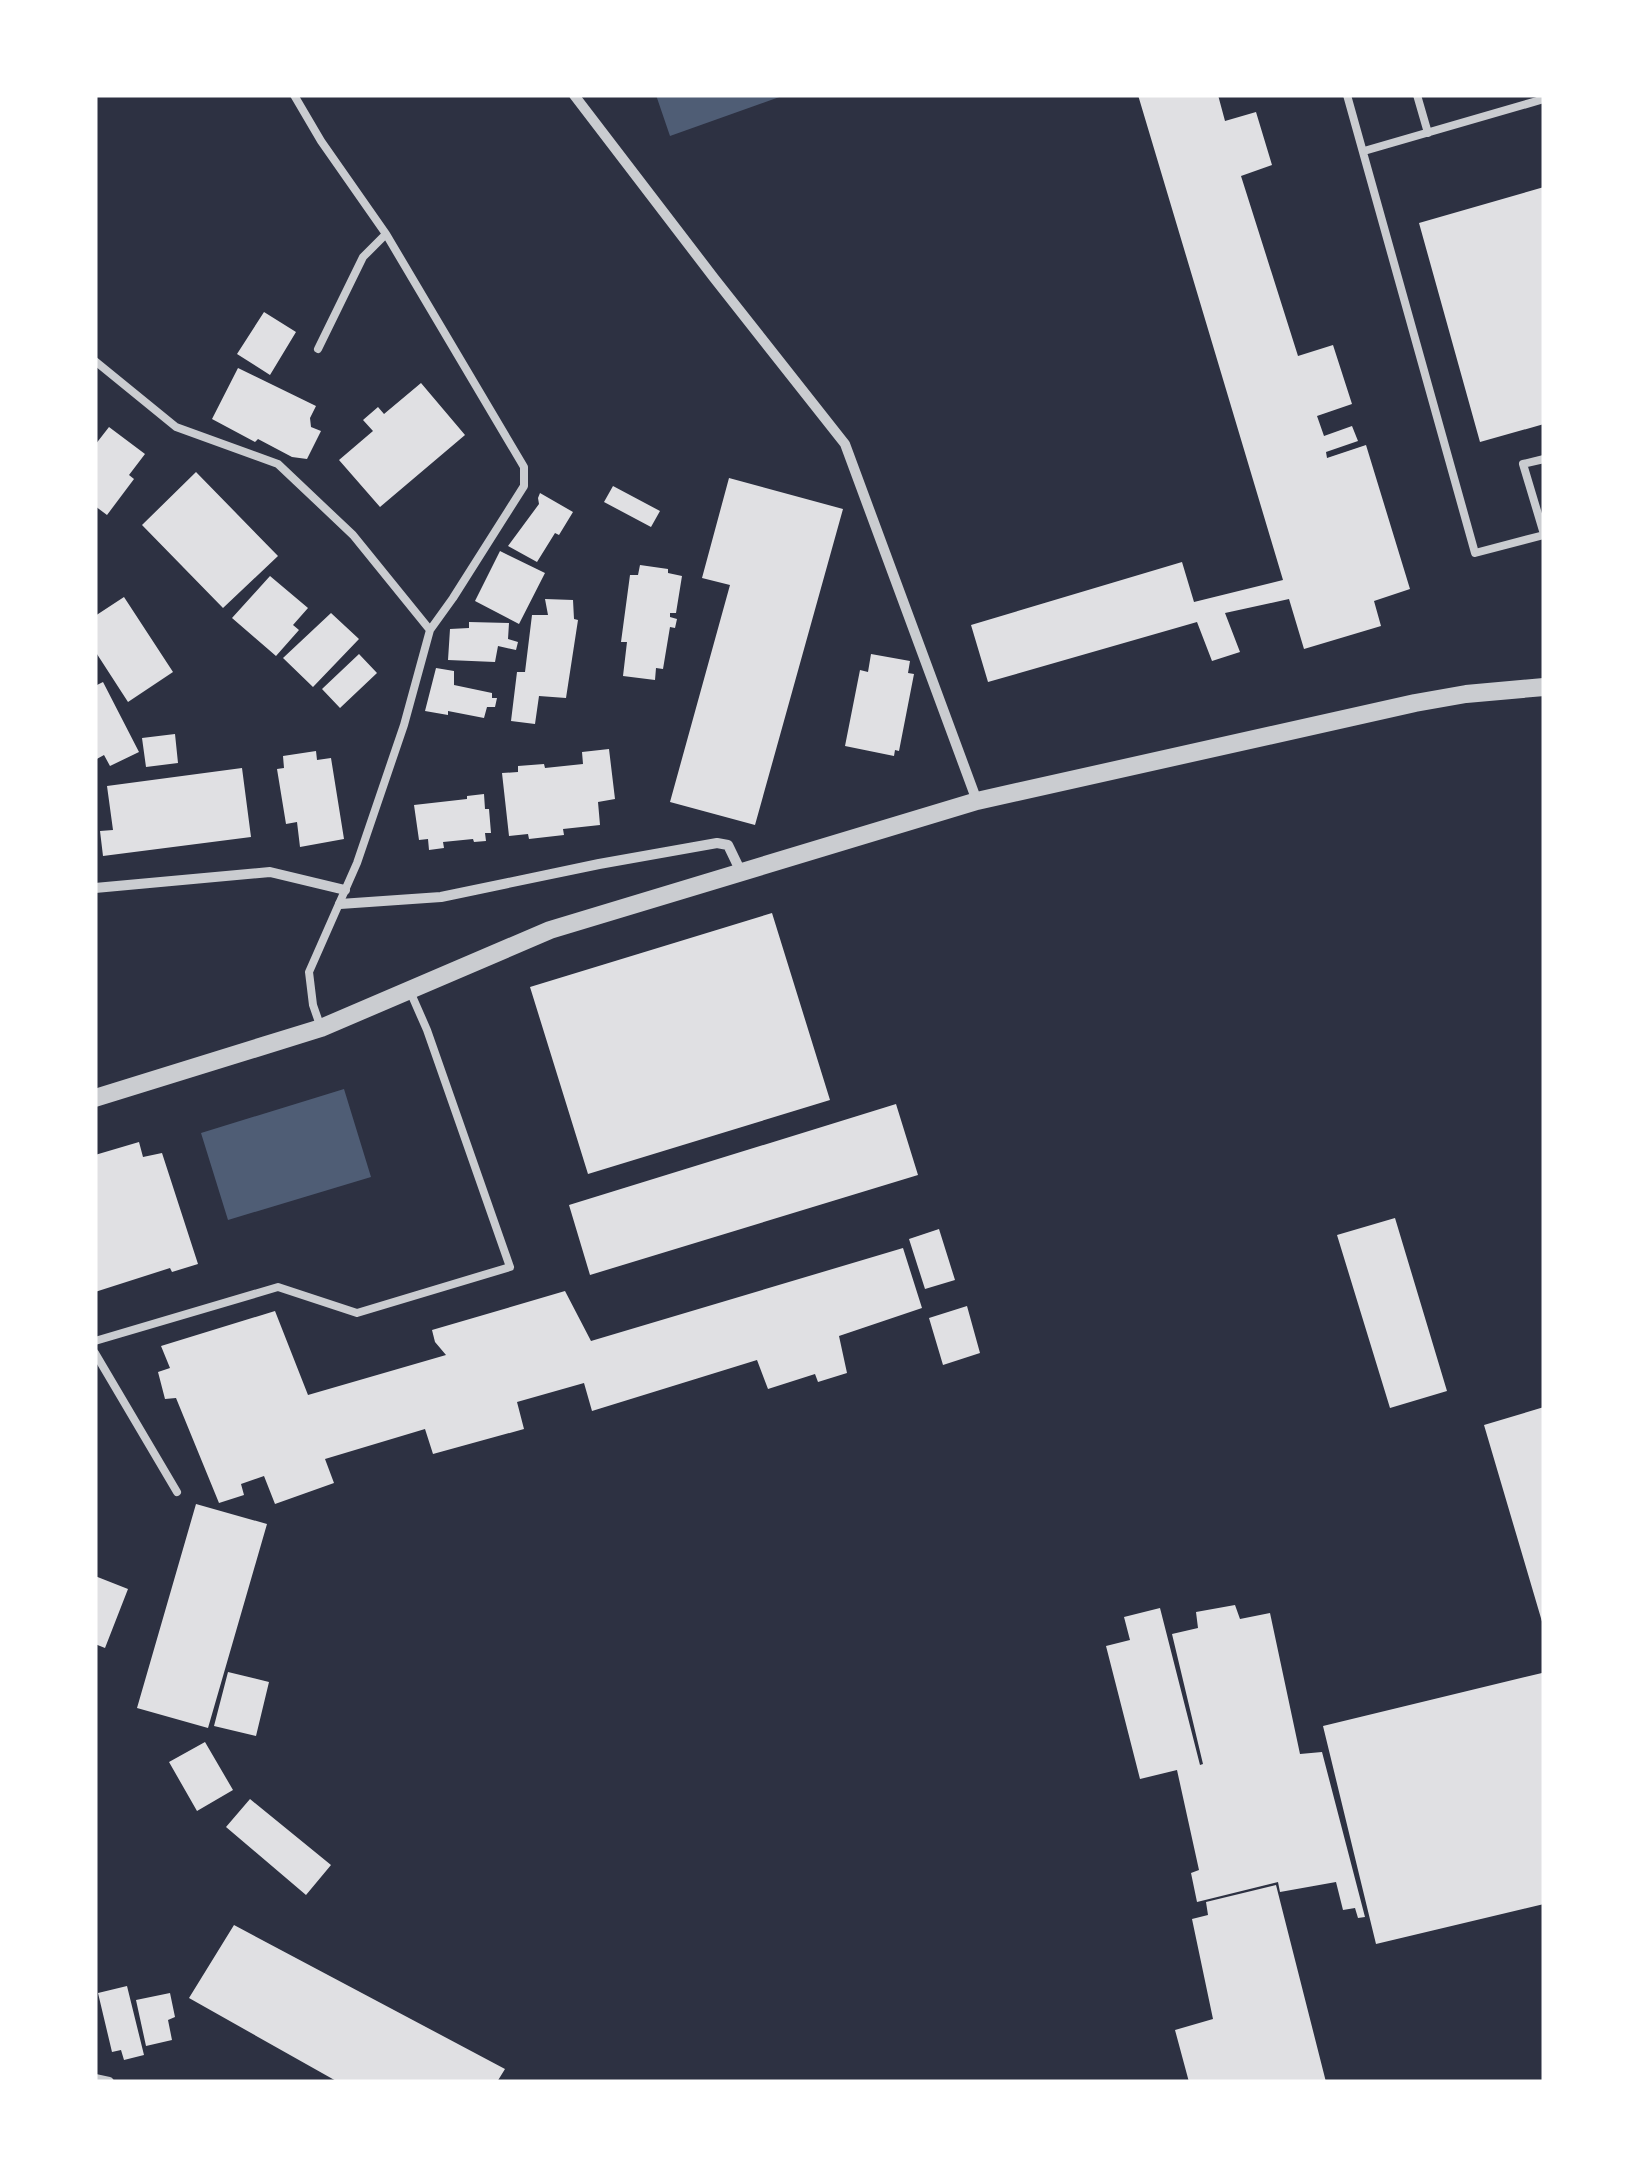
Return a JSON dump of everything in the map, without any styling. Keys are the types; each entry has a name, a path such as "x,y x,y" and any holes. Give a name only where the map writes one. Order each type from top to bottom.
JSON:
{"street":[{"path":"574,95 846,444 977,800"},
{"path":"95,1098 321,1028 550,930 977,800 1415,704 1544,686"},
{"path":"340,904 441,897 717,843 728,844 742,872"},
{"path":"95,888 270,872 345,890"},
{"path":"95,2079 109,2082"}],"lane":[{"path":"294,95 321,142 386,234 524,467 524,486 430,630 404,725 357,863 309,972 313,1005 321,1028"},
{"path":"1347,95 1475,553 1544,534 1523,464 1544,460"},
{"path":"1417,95 1428,133"},
{"path":"1364,151 1544,99"},
{"path":"318,349 363,257 386,234"},
{"path":"95,361 176,426 278,464 353,535 430,630"},
{"path":"95,1341 278,1287 357,1313 510,1267 428,1030 409,989"},
{"path":"95,1354 176,1492"}],"water":[{"path":"656,95 785,95 670,136"},
{"path":"344,1089 371,1177 228,1220 201,1133"}],"building":[{"path":"1138,95 1218,95 1225,121 1256,112 1272,165 1241,176 1298,356 1333,345 1352,404 1317,416 1324,436 1352,426 1358,441 1326,452 1327,458 1366,445 1410,589 1374,601 1381,626 1304,649 1289,599 1225,613 1240,652 1212,661 1197,622 988,682 971,625 1182,562 1194,602 1283,580"},
{"path":"1544,187 1544,424 1480,442 1419,223"},
{"path":"264,312 296,332 270,375 237,354"},
{"path":"238,368 316,406 310,418 311,427 321,431 307,459 292,457 258,439 255,442 212,419"},
{"path":"421,383 465,435 380,507 339,460 373,431 363,420 378,407 384,414"},
{"path":"109,427 145,454 129,475 134,479 107,515 95,506 95,445"},
{"path":"196,472 278,556 223,608 142,525"},
{"path":"729,478 843,509 755,825 670,802 730,585 702,578"},
{"path":"613,486 660,511 651,527 604,502"},
{"path":"540,493 573,512 537,562 508,546 539,504"},
{"path":"500,551 545,573 519,624 475,601"},
{"path":"640,565 668,569 668,573 682,576 676,613 670,613 670,617 677,619 675,628 670,627 663,669 656,668 655,680 623,676 627,642 621,642 630,575 638,575"},
{"path":"270,576 308,608 293,625 299,630 276,656 232,618"},
{"path":"124,597 173,672 128,702 95,651 95,616"},
{"path":"545,599 573,600 574,619 578,620 566,698 539,696 535,724 511,721 517,672 525,672 532,615 548,615"},
{"path":"331,613 359,639 313,687 283,658"},
{"path":"469,622 509,623 508,639 518,642 516,650 498,646 495,662 448,660 450,629 469,628"},
{"path":"359,654 377,673 340,708 322,689"},
{"path":"871,654 910,661 908,673 914,674 899,751 895,750 894,756 845,746 860,670 868,672"},
{"path":"436,668 454,671 454,685 492,693 492,698 497,698 495,707 487,707 484,718 425,711"},
{"path":"103,682 139,752 110,766 104,755 95,760 95,686"},
{"path":"175,734 178,763 146,767 142,738"},
{"path":"609,749 615,799 598,802 600,825 563,829 564,835 529,839 528,834 509,836 502,773 518,772 518,766 583,764 582,752"},
{"path":"316,751 317,760 331,758 344,839 300,847 297,822 286,824 277,769 284,768 283,756"},
{"path":"242,768 251,837 103,856 100,831 113,830 107,786"},
{"path":"484,794 491,833 485,833 486,841 443,842 444,848 429,850 428,839 419,840 414,805"},
{"path":"772,913 830,1100 588,1174 530,987"},
{"path":"896,1104 918,1175 590,1275 569,1205"},
{"path":"139,1142 143,1157 162,1153 198,1264 172,1272 170,1268 95,1292 95,1155"},
{"path":"1395,1218 1447,1391 1390,1408 1337,1235"},
{"path":"939,1229 955,1280 925,1289 909,1239"},
{"path":"903,1248 922,1308 839,1336 847,1373 818,1382 815,1374 768,1389 757,1360 592,1411 584,1383 517,1402 524,1429 433,1454 425,1429 325,1459 334,1483 275,1504 264,1476 241,1484 244,1495 219,1503 176,1398 165,1399 158,1372 170,1368 161,1346 275,1311 308,1395 446,1355 435,1342 432,1330 565,1291 591,1341"},
{"path":"967,1306 980,1353 943,1365 929,1318"},
{"path":"1544,1407 1544,1625 1543,1625 1484,1425"},
{"path":"196,1504 267,1524 208,1728 137,1708"},
{"path":"95,1576 128,1589 105,1648 95,1644"},
{"path":"1235,1605 1240,1619 1270,1613 1300,1754 1322,1752 1365,1917 1358,1918 1355,1908 1343,1910 1336,1882 1280,1892 1278,1882 1197,1902 1191,1873 1199,1870 1177,1770 1140,1779 1106,1646 1130,1640 1124,1617 1160,1608 1200,1765 1203,1764 1172,1634 1198,1628 1196,1612"},
{"path":"228,1672 269,1682 256,1736 214,1726"},
{"path":"1542,1673 1544,1904 1376,1944 1323,1726"},
{"path":"205,1742 233,1790 197,1811 169,1762"},
{"path":"250,1799 331,1865 306,1895 226,1827"},
{"path":"1276,1885 1326,2082 1189,2082 1175,2030 1213,2019 1192,1919 1208,1915 1206,1902"},
{"path":"234,1925 505,2069 497,2082 338,2082 189,1998"},
{"path":"127,1986 144,2055 124,2060 121,2050 112,2052 98,1993"},
{"path":"170,1993 175,2017 168,2020 172,2040 146,2046 136,2000"}]}
